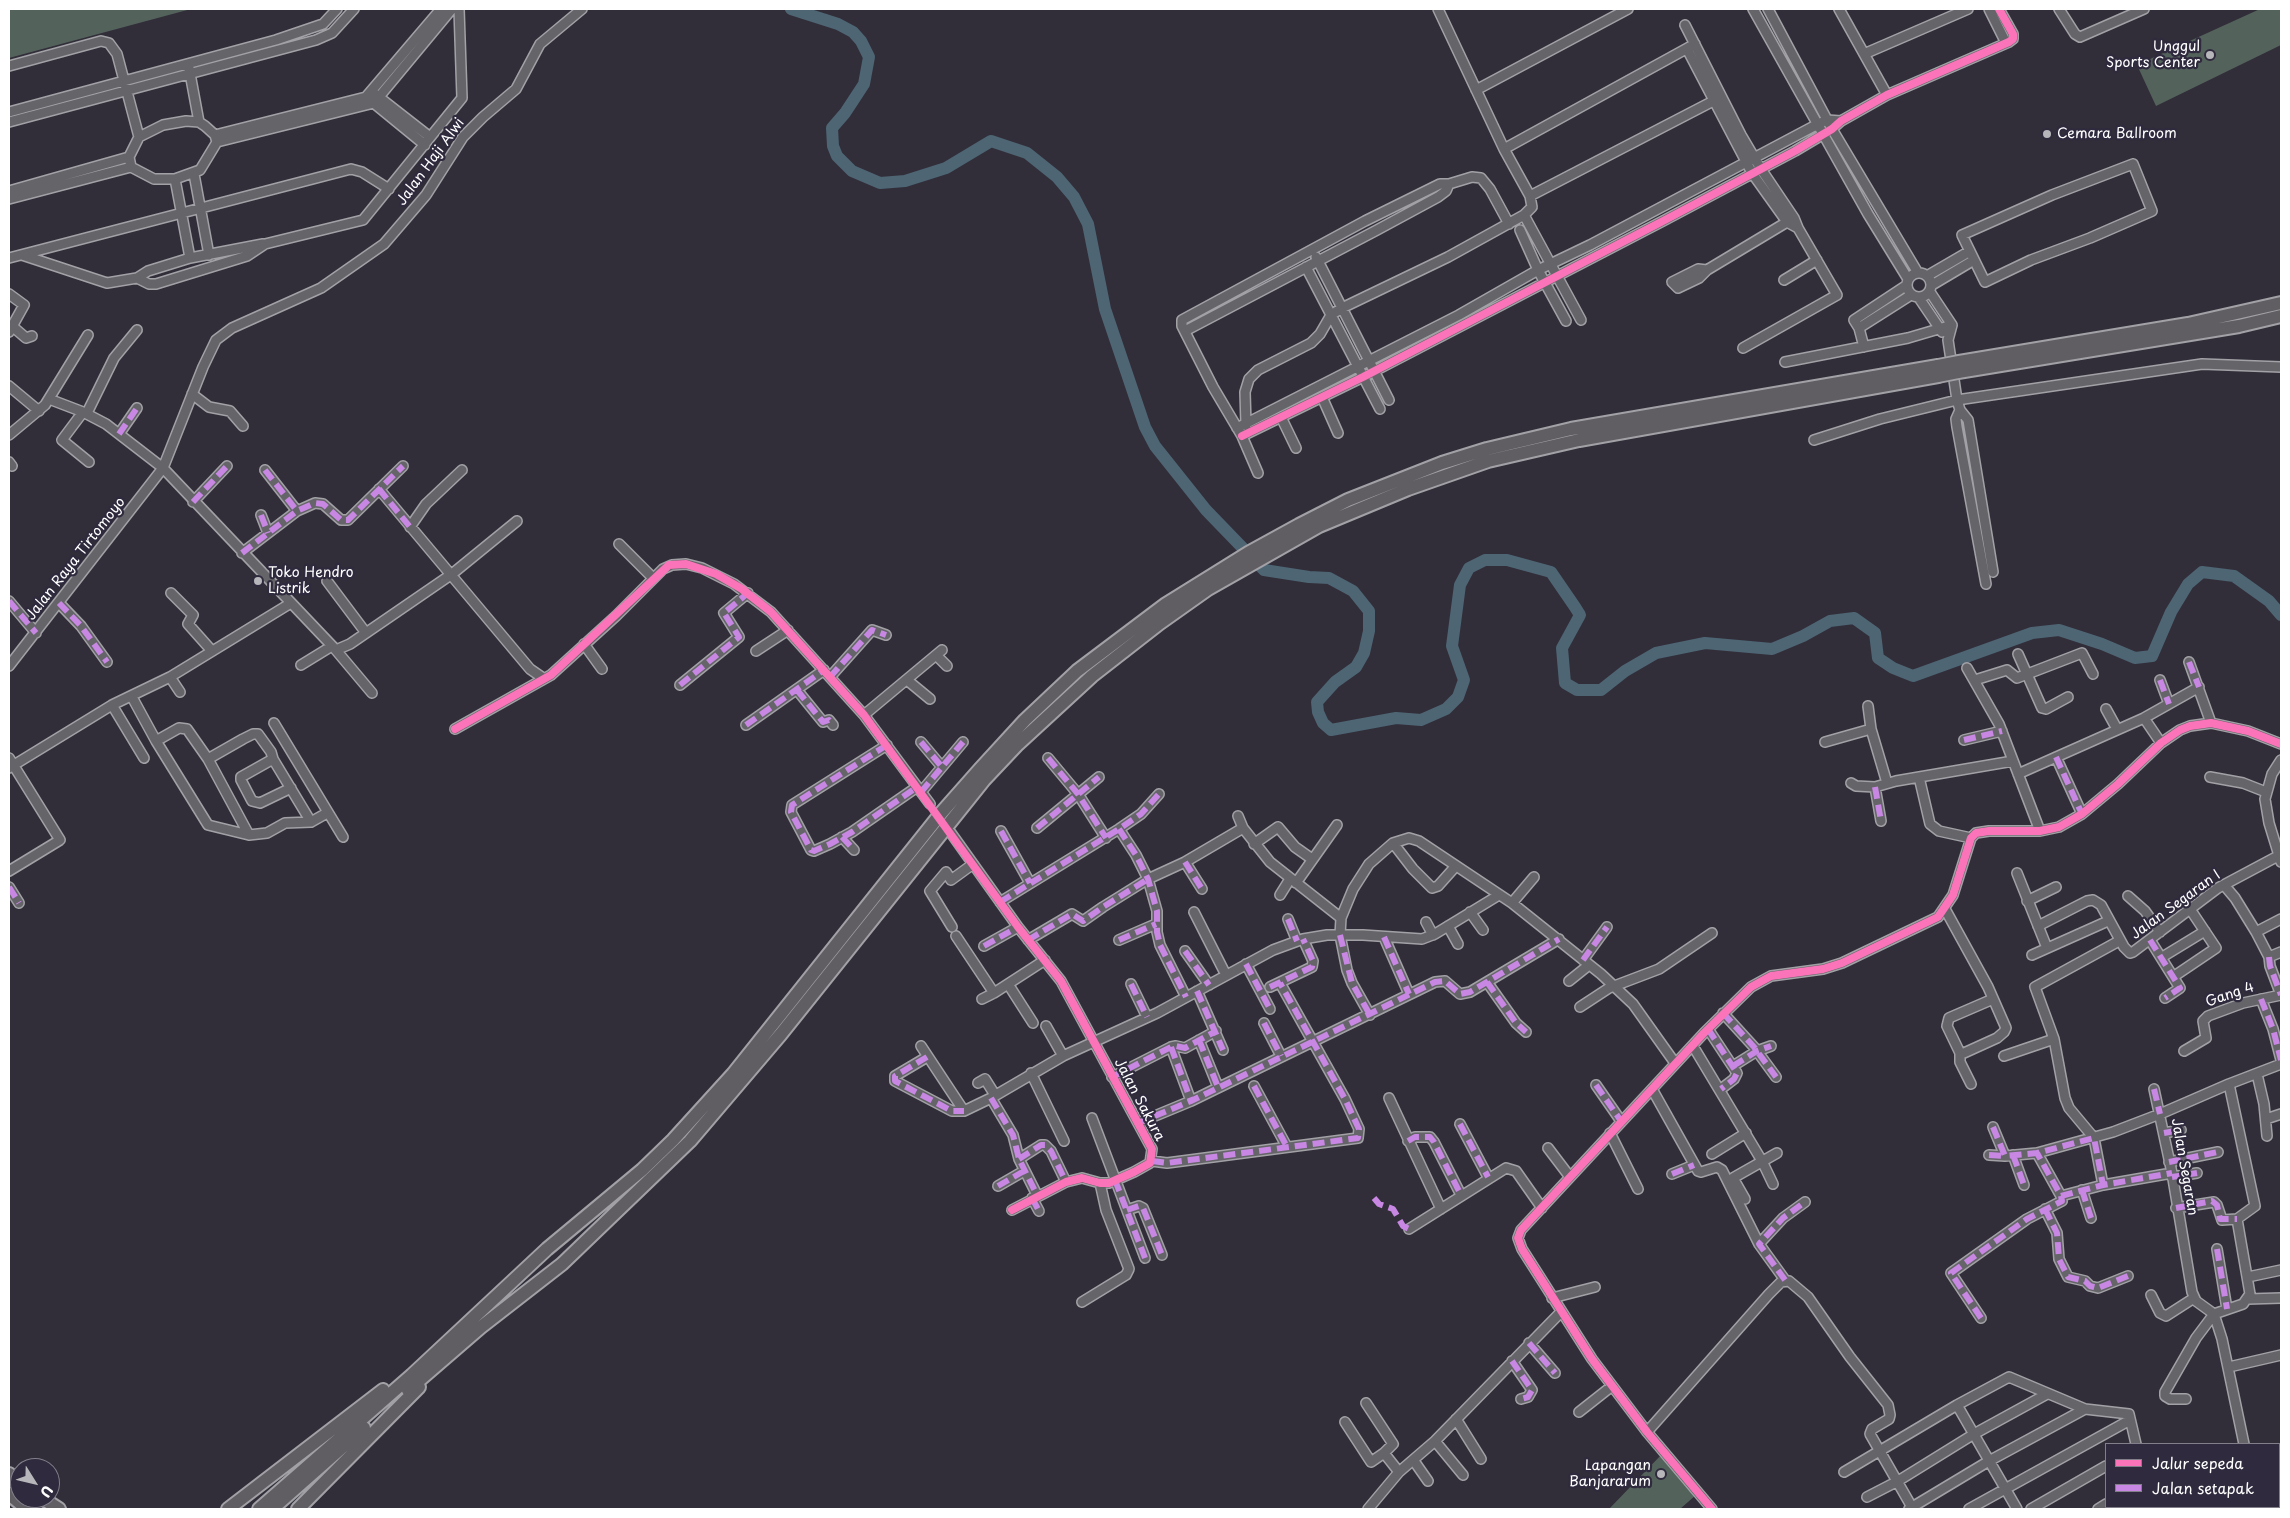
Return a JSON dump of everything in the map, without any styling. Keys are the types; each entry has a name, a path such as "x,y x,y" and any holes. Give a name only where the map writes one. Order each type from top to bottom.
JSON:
{"highway":[{"path":"2240,314 2256,305 2281,296"},
{"path":"272,1509 447,1349 547,1249 642,1170 704,1108 942,812 1025,720 1085,664 1166,604 1204,585 1302,529 1348,500 1394,480 1487,449 1571,429 1938,371 2240,314 2281,303"},
{"path":"1959,367 2239,326 2281,316"},
{"path":"228,1509 562,1264 690,1141 787,1026 984,780 1018,744 1098,671 1204,585"},
{"path":"259,1509 405,1382 447,1349"},
{"path":"298,1509 413,1394 447,1349"},
{"path":"9,1494 27,1509"}],"street":[{"path":"9,122 127,91 189,68 323,24 337,9"},
{"path":"9,112 124,80 277,51 332,33 354,9"},
{"path":"216,138 373,97 413,49 441,9"},
{"path":"413,49 452,9"},
{"path":"22,255 108,284 137,278 148,271 190,258 265,244 363,220 463,96 459,9"},
{"name":"Jalan Haji Alwi","path":"163,468 214,344 225,332 314,292 384,244 426,195 463,137 516,89 540,44 582,9"},
{"path":"1242,430 1245,392 1249,379 1258,370 1311,343 1320,334 1331,315 1342,308 1448,257 1524,215 1532,207 1530,196 1504,149 1438,9"},
{"path":"1476,90 1628,9"},
{"path":"1753,9 1818,124 1828,131 1923,274 1952,324 1948,340 1957,400 1960,410 1968,420 1993,572"},
{"path":"1768,9 1827,120 1828,131 1915,296 1948,340"},
{"path":"1864,54 1968,9"},
{"path":"1989,9 2006,43"},
{"path":"1242,430 1281,417 1375,371 1757,171 1887,95 2006,43 2013,39 2013,36 1999,9"},
{"path":"2059,9 2075,34 2080,37 2144,9"},
{"path":"1842,10 1887,95"},
{"path":"440,22 460,22"},
{"path":"323,24 332,33"},
{"path":"1685,25 1691,47 1737,137 1757,171 1798,228 1837,295 1743,348"},
{"path":"9,66 106,42 111,45 117,54 139,137 130,162"},
{"path":"1504,149 1691,47"},
{"path":"189,68 199,122 216,138"},
{"path":"373,97 427,141"},
{"path":"1530,196 1717,99"},
{"path":"1242,430 1357,366 1459,315 1538,270 1590,245 1818,124 1827,120 1841,121"},
{"path":"139,137 163,125 186,121 199,122"},
{"path":"9,191 130,162 154,179 175,179 194,174 205,164 216,138"},
{"path":"9,199 130,162"},
{"path":"2133,164 2152,211 2090,238 2031,260 1985,282 1972,256 1962,235 2052,195 2133,164"},
{"path":"9,258 351,169 362,172 389,189"},
{"path":"194,174 209,255"},
{"path":"1258,473 1242,430 1213,387 1184,331 1180,322 1182,320 1440,184 1449,184 1472,177 1481,178 1490,188 1508,224"},
{"path":"175,179 190,258"},
{"path":"1184,331 1438,197 1446,191 1449,184"},
{"path":"1524,215 1581,320"},
{"path":"1707,270 1791,220"},
{"path":"1520,230 1538,270 1566,321"},
{"path":"137,278 149,284 156,284 247,256 265,244"},
{"path":"1590,245 1595,255"},
{"path":"1313,250 1389,400"},
{"path":"1864,347 1860,328 1854,320 1908,282 1923,274 1972,256"},
{"path":"1860,328 1915,296 1924,297 1931,289 1972,256"},
{"path":"1784,280 1817,260"},
{"path":"1306,267 1380,409"},
{"path":"9,294 24,305 10,329 26,338 32,336"},
{"path":"1785,362 1940,330 1952,324"},
{"path":"88,462 62,440 85,412 114,358 137,330"},
{"path":"9,435 49,400 88,335"},
{"path":"1814,440 1880,419 1957,400 2202,364 2281,367"},
{"path":"9,386 39,410"},
{"path":"192,394 208,407 230,411 243,426"},
{"path":"1322,397 1338,433"},
{"path":"49,400 85,412 119,434 163,468 193,502 333,648 372,693"},
{"path":"119,434 138,408"},
{"path":"1960,410 1956,419 1986,584"},
{"path":"1281,417 1296,448"},
{"path":"193,502 227,466"},
{"path":"242,553 297,511 318,502 346,521 403,466"},
{"name":"Jalan Raya Tirtomoyo","path":"9,666 163,468"},
{"path":"265,470 297,511"},
{"path":"410,527 426,504 462,470"},
{"path":"379,489 530,669 542,678"},
{"path":"1970,498 1980,496"},
{"path":"261,515 268,532"},
{"path":"301,665 333,648 342,649 366,633 452,574 517,521"},
{"path":"619,544 653,578"},
{"path":"455,730 555,671 653,578 669,566 686,564 716,574 748,593 771,612 864,714 930,804"},
{"path":"327,581 366,633"},
{"path":"171,593 192,614 194,617 188,624 212,651"},
{"path":"680,685 738,637 724,613 748,593"},
{"path":"9,601 36,633"},
{"path":"59,603 81,626 107,662"},
{"path":"9,871 60,840 10,764 112,705 170,677 290,603"},
{"path":"756,652 788,630"},
{"path":"746,725 797,690 827,673 872,630 886,635"},
{"path":"584,644 602,669"},
{"path":"864,714 939,653 948,666"},
{"path":"1975,680 2007,670 2017,678 2082,653 2093,674"},
{"path":"2018,654 2042,708 2046,709 2068,697"},
{"path":"2189,662 2211,723"},
{"path":"1967,668 2002,731 2040,831"},
{"path":"170,677 180,692"},
{"path":"906,680 930,699"},
{"path":"2160,680 2169,704"},
{"path":"2018,774 2144,718 2199,687"},
{"path":"797,690 824,722 829,720 833,725"},
{"path":"132,697 156,741 206,823 249,835 270,832 288,822 312,822 327,813"},
{"path":"112,705 144,758"},
{"path":"1868,706 1871,729 1887,783"},
{"path":"2106,709 2117,729"},
{"path":"2144,718 2161,743"},
{"path":"274,723 342,837"},
{"path":"1707,1508 1592,1359 1552,1298 1518,1240 1520,1230 1675,1063 1742,994 1766,978 1823,969 1842,963 1938,917 1953,895 1967,848 1971,838 1976,833 1989,831 2040,831 2059,827 2082,814 2118,784 2161,743 2190,726 2211,723 2248,731 2281,744"},
{"path":"156,741 180,728 187,729 208,759 249,835"},
{"path":"1825,742 1871,729"},
{"path":"1964,740 2002,731"},
{"path":"208,759 255,734 259,735 312,822"},
{"path":"921,742 942,767"},
{"path":"887,745 791,806 791,812 812,851 852,832 919,789 942,767 963,742"},
{"path":"285,744 241,777 241,780 252,801 260,803 291,788"},
{"path":"2056,757 2082,814"},
{"path":"1048,758 1078,794 1106,838"},
{"path":"1851,783 1856,786 1875,787 1887,783 2013,761"},
{"path":"2280,761 2272,774 2266,792 2266,813 2280,859"},
{"path":"1037,828 1099,777"},
{"path":"1919,777 1930,824 1939,831 1971,838"},
{"path":"2210,777 2243,783 2266,792"},
{"path":"1875,787 1881,820"},
{"path":"1000,902 1120,829 1140,814 1159,794"},
{"path":"1238,816 1243,828 1254,844 1270,862 1341,918"},
{"path":"1280,895 1312,859 1337,825"},
{"path":"1254,844 1278,827 1295,847 1312,859"},
{"path":"1028,940 1072,914 1083,921 1103,906 1148,879 1185,862 1243,828"},
{"path":"1120,829 1148,879 1157,911 1156,924 1162,951 1186,997"},
{"path":"1001,831 1030,883"},
{"name":"Jalan Sakura","path":"950,833 1018,927 1061,981 1152,1149 1152,1160 1143,1168 1115,1180 1100,1183 1082,1178 1066,1182"},
{"path":"842,837 854,850"},
{"path":"1370,1014 1352,983 1340,936 1341,918 1353,889 1369,864 1393,844 1406,838 1415,839 1512,904 1586,962 1615,987 1645,1019 1675,1063"},
{"path":"1393,844 1413,869 1432,888 1438,886 1455,866"},
{"name":"Jalan Segaran I","path":"2119,941 2126,950 2132,953 2190,908 2224,885 2280,859"},
{"path":"1185,862 1202,889"},
{"path":"952,927 930,891 946,872 951,880 973,864"},
{"path":"2017,873 2047,948"},
{"path":"1512,904 1534,877"},
{"path":"2224,885 2235,898 2269,957 2270,966 2281,995"},
{"path":"9,887 19,903"},
{"path":"2027,901 2056,887"},
{"path":"927,1057 895,1076 895,1081 952,1111 964,1111 993,1097 1031,1073 1063,1056 1147,1017 1273,950 1300,940 1340,936 1363,935 1419,940 1433,935 1499,895"},
{"path":"2128,896 2144,910 2160,932"},
{"path":"2038,926 2087,901 2093,900 2101,905 2119,941 2035,987 2054,1039 2065,1098 2069,1108 2094,1138 2103,1185"},
{"path":"2174,977 2216,949 2190,908"},
{"path":"1945,909 1991,993 2006,1025 2004,1032 1964,1053 1960,1053"},
{"path":"1194,912 1226,975"},
{"path":"1470,912 1483,930"},
{"path":"1270,987 1312,967 1313,961 1288,918"},
{"path":"2256,932 2281,919"},
{"path":"2032,955 2108,921"},
{"path":"1426,922 1433,935"},
{"path":"1119,940 1156,924"},
{"path":"1448,926 1458,944"},
{"path":"984,946 1018,927"},
{"path":"1569,981 1586,962 1607,927"},
{"path":"2164,956 2206,931"},
{"path":"1580,1007 1615,987 1659,969 1712,933"},
{"path":"956,936 994,993"},
{"path":"1384,937 1409,994"},
{"path":"1138,1123 1191,1101 1439,980 1445,981 1462,994 1487,982 1559,939"},
{"path":"2150,940 2180,989 2165,998"},
{"path":"1185,951 1209,985"},
{"path":"2269,957 2281,952"},
{"path":"982,999 1045,960"},
{"path":"1246,964 1270,1009"},
{"path":"1487,982 1516,1023 1526,1032"},
{"path":"1152,1160 1168,1163 1358,1138 1359,1129 1356,1122 1280,983"},
{"path":"1008,984 1033,1023"},
{"path":"1131,984 1147,1017"},
{"path":"1197,991 1223,1050"},
{"path":"1971,1084 1960,1062 1960,1053 1947,1026 1949,1018 1991,993"},
{"name":"Gang 4","path":"2184,1051 2206,1038 2203,1021 2208,1016 2262,998 2281,995"},
{"path":"2262,998 2274,1029 2281,1060"},
{"path":"1723,1014 1756,1050 1776,1078"},
{"path":"1264,1023 1281,1056"},
{"path":"1046,1026 1063,1056"},
{"path":"1708,1029 1737,1073 1721,1089"},
{"path":"1112,1077 1176,1046 1183,1049 1216,1031"},
{"path":"2004,1056 2039,1042 2054,1039"},
{"path":"1199,1040 1218,1087"},
{"path":"921,1046 964,1111"},
{"path":"1693,1046 1721,1089 1762,1160 1773,1184"},
{"path":"1733,1066 1756,1050 1771,1046"},
{"path":"1171,1048 1191,1101"},
{"name":"Jalan Segaran","path":"2194,1298 2160,1114 2281,1064"},
{"path":"1031,1073 1064,1141"},
{"path":"2257,1074 2266,1119 2267,1136"},
{"path":"978,1083 985,1079 1013,1135 1019,1159 1040,1212"},
{"path":"2176,1208 2212,1201 2217,1204 2220,1219 2237,1219 2253,1209 2255,1203 2229,1084"},
{"path":"1254,1086 1287,1147"},
{"path":"1596,1086 1621,1121"},
{"path":"1652,1088 1694,1165 1701,1172 1717,1167 1722,1170 1759,1244 1785,1280 1791,1282 1808,1297 1850,1357 1888,1405 1889,1419 1870,1432 1898,1481 1911,1509 1989,1460 2085,1409"},
{"path":"1989,1155 2037,1153 2094,1138 2160,1114 2154,1089"},
{"path":"1388,1098 1441,1209"},
{"path":"2266,1119 2281,1114"},
{"path":"1092,1118 1145,1258"},
{"path":"1460,1124 1488,1177"},
{"path":"1993,1127 2024,1185"},
{"path":"2164,1133 2181,1130"},
{"path":"1610,1133 1638,1188"},
{"path":"1712,1154 1746,1134"},
{"path":"1408,1141 1415,1137 1430,1137 1461,1195"},
{"path":"1012,1210 1066,1182 1052,1151 1045,1145 1019,1159"},
{"path":"1548,1148 1570,1177"},
{"path":"2169,1162 2218,1152"},
{"path":"1745,1199 1733,1178 1777,1153"},
{"path":"1981,1318 1951,1273 1984,1251 2002,1236 2062,1201 2062,1196 2037,1153"},
{"path":"1672,1174 1694,1165"},
{"path":"1409,1228 1488,1177 1506,1168 1514,1169 1542,1208"},
{"path":"998,1186 1024,1171"},
{"path":"2062,1196 2103,1185 2197,1173"},
{"path":"1082,1302 1126,1275 1129,1269 1106,1210 1100,1183"},
{"path":"2082,1190 2091,1218"},
{"path":"1759,1244 1783,1218 1805,1202"},
{"path":"1127,1210 1139,1206 1143,1208 1162,1255"},
{"path":"2046,1209 2057,1233 2059,1259 2068,1276 2085,1281 2090,1286 2098,1288 2128,1276"},
{"path":"2186,1399 2170,1399 2165,1395 2166,1390 2196,1338 2214,1314 2243,1304 2250,1294 2237,1219"},
{"path":"2217,1249 2227,1309"},
{"path":"2248,1277 2281,1270"},
{"path":"1647,1432 1769,1294 1785,1280"},
{"path":"1552,1298 1594,1287"},
{"path":"2151,1295 2160,1313 2166,1316 2194,1298 2214,1314 2219,1326 2229,1367 2244,1443"},
{"path":"2248,1299 2281,1298"},
{"path":"1368,1509 1399,1472 1436,1441 1561,1312"},
{"path":"1529,1343 1555,1373"},
{"path":"2229,1367 2281,1355"},
{"path":"1512,1361 1532,1390 1530,1394 1521,1399"},
{"path":"1844,1472 1957,1405 2009,1377 2020,1380 2047,1394 2085,1409 2129,1414 2136,1443"},
{"path":"1579,1412 1612,1386"},
{"path":"1867,1497 1898,1481 1974,1434 2047,1394"},
{"path":"1345,1422 1372,1462 1384,1453 1393,1444 1366,1403"},
{"path":"1957,1405 2017,1509"},
{"path":"1456,1419 1481,1459"},
{"path":"1969,1509 2130,1420"},
{"path":"1436,1441 1463,1475"},
{"path":"1384,1453 1399,1472"},
{"path":"1414,1461 1428,1481"},
{"path":"2031,1509 2105,1467"}],"shaded area":[{"path":"9,9 191,9 9,58"},
{"name":"Unggul Sports Center","path":"2260,9 2281,9 2281,45 2156,106 2137,65"},
{"name":"Lapangan Banjararum","path":"1663,1453 1696,1495 1680,1509 1609,1509"}],"waterway":[{"path":"791,9 838,24 853,32 861,41 869,57 864,84 845,113 832,128 833,146 837,156 852,171 880,183 905,181 946,168 991,141 1027,153 1057,177 1074,197 1088,224 1105,309 1145,427 1155,446 1206,510 1264,570 1329,578 1353,591 1369,611 1369,631 1364,653 1356,667 1335,682 1317,702 1318,712 1323,723 1331,730 1396,718 1421,720 1446,709 1458,697 1464,680 1452,646 1460,585 1469,568 1485,560 1507,560 1551,572 1580,615 1562,648 1565,683 1577,690 1601,690 1625,671 1656,653 1705,643 1772,649 1803,636 1830,621 1854,618 1875,633 1878,658 1893,668 1913,676 2032,633 2059,630 2102,644 2135,658 2152,656 2171,612 2188,584 2202,572 2234,576 2269,601 2281,615"}],"marked path":[{"path":"119,434 137,408"},
{"path":"193,502 227,466"},
{"path":"242,553 297,511 315,503 323,504 341,520 348,520 403,466"},
{"path":"265,470 297,511"},
{"path":"379,489 410,527"},
{"path":"261,515 268,533"},
{"path":"680,685 739,637 724,613 748,593"},
{"path":"9,601 36,633"},
{"path":"59,603 81,626 107,662"},
{"path":"830,677 872,630 886,635"},
{"path":"2189,662 2199,687"},
{"path":"746,725 824,670"},
{"path":"2160,680 2169,704"},
{"path":"797,690 823,722 829,720 833,725"},
{"path":"1964,740 2002,731"},
{"path":"921,742 942,767"},
{"path":"921,792 963,742"},
{"path":"887,745 792,805 791,812 811,850 814,851 830,844 852,832 917,787"},
{"path":"2056,757 2082,814"},
{"path":"1048,758 1078,794 1106,838"},
{"path":"1037,828 1099,777"},
{"path":"1875,787 1881,821"},
{"path":"1000,902 1119,829 1141,814 1159,794"},
{"path":"1119,829 1136,855 1148,879 1157,911 1157,932 1160,945 1186,997"},
{"path":"1001,831 1030,883"},
{"path":"842,837 854,850"},
{"path":"1185,862 1202,889"},
{"path":"1028,940 1072,914 1083,921 1148,879"},
{"path":"9,887 19,903"},
{"path":"1288,919 1297,941"},
{"path":"1119,940 1156,924"},
{"path":"984,946 1018,927"},
{"path":"1583,960 1607,927"},
{"path":"1340,935 1352,983 1370,1015"},
{"path":"1384,937 1409,994"},
{"path":"1270,987 1312,967 1313,961 1303,939"},
{"path":"1138,1123 1191,1101 1435,982 1445,981 1460,994 1470,992 1559,939"},
{"path":"2150,940 2180,988 2165,998"},
{"path":"1185,951 1209,985"},
{"path":"2269,957 2270,966 2281,995"},
{"path":"1246,964 1270,1009"},
{"path":"1487,982 1516,1023 1526,1032"},
{"path":"1152,1161 1167,1163 1358,1138 1359,1129 1345,1099 1280,983"},
{"path":"1131,984 1147,1017"},
{"path":"1197,991 1223,1050"},
{"path":"2261,999 2273,1029 2281,1060"},
{"path":"1723,1013 1754,1047 1776,1077"},
{"path":"1264,1023 1281,1056"},
{"path":"1708,1029 1737,1073 1734,1079 1721,1089"},
{"path":"1112,1077 1171,1047 1185,1048 1216,1031"},
{"path":"1199,1040 1218,1087"},
{"path":"1733,1066 1757,1051 1771,1046"},
{"path":"1171,1047 1191,1101"},
{"path":"927,1057 895,1076 895,1081 952,1111 964,1111"},
{"path":"1596,1085 1621,1121"},
{"path":"1254,1086 1287,1147"},
{"path":"2154,1089 2160,1114"},
{"path":"991,1098 1013,1135 1019,1159 1037,1195"},
{"path":"1460,1124 1488,1177"},
{"path":"1993,1127 2005,1156 2037,1153 2094,1138 2103,1185"},
{"path":"2164,1133 2181,1130"},
{"path":"1408,1141 1415,1137 1430,1137 1461,1195"},
{"path":"1019,1159 1041,1145 1045,1145 1051,1151 1066,1182"},
{"path":"2169,1162 2218,1152"},
{"path":"1981,1318 1951,1273 2027,1219 2062,1201 2037,1153"},
{"path":"1989,1155 2005,1156"},
{"path":"2013,1155 2024,1185"},
{"path":"1672,1174 1694,1165"},
{"path":"998,1186 1024,1171"},
{"path":"2061,1196 2103,1185 2172,1173"},
{"path":"2172,1177 2197,1173"},
{"path":"1115,1180 1145,1258"},
{"path":"2082,1190 2091,1218"},
{"path":"1032,1198 1039,1211"},
{"path":"1374,1198 1379,1204 1393,1209 1403,1226 1409,1229"},
{"path":"2176,1208 2212,1201 2217,1205 2220,1219 2237,1219"},
{"path":"1785,1280 1759,1244 1783,1218 1805,1202"},
{"path":"1127,1210 1139,1206 1143,1208 1162,1255"},
{"path":"2045,1209 2057,1233 2059,1259 2068,1277 2085,1281 2090,1286 2098,1288 2128,1276"},
{"path":"2217,1249 2227,1309"},
{"path":"1529,1343 1555,1373"},
{"path":"1512,1361 1532,1390 1528,1397 1521,1399"}],"cycle path":[{"path":"1242,436 1363,377 1663,221 1795,151 1832,129 1841,121 1887,95 2009,42 2013,39 2013,34 1999,9"},
{"path":"455,729 551,675 669,565 686,564 716,574 742,589 771,612 864,715 1018,927 1061,981 1152,1149 1150,1163 1109,1183 1100,1183 1082,1178 1066,1182 1012,1210"},
{"path":"1712,1509 1647,1432 1592,1359 1522,1249 1518,1238 1521,1230 1704,1033 1751,987 1771,976 1823,969 1842,963 1938,917 1953,895 1971,838 1976,833 1989,831 2040,831 2059,827 2082,814 2118,784 2161,743 2180,730 2190,726 2211,723 2248,731 2281,744"}],"place":[{"name":"Unggul Sports Center","path":"2210,55"},
{"name":"Cemara Ballroom","path":"2047,134"},
{"name":"Toko Hendro Listrik","path":"258,581"},
{"name":"Lapangan Banjararum","path":"1661,1474"}]}
